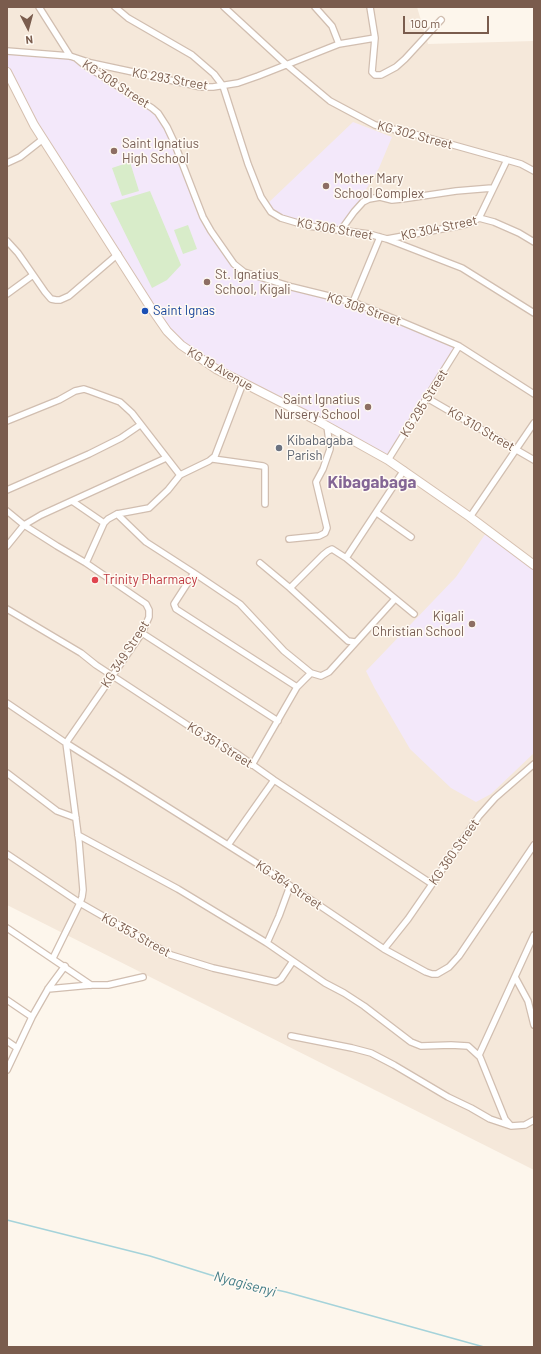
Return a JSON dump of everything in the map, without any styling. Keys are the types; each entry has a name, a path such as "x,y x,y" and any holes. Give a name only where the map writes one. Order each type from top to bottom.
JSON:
{"main road":[{"name":"KG 19 Avenue","path":"7,72 34,125 167,331 190,352 216,369 327,426 404,470 534,565"}],"street":[{"path":"39,7 70,56"},
{"name":"KG 306 Street","path":"115,7 128,18 192,55 214,74 223,86 248,164 261,196 271,212 281,218 308,226 341,230 387,239 462,268 534,313"},
{"name":"KG 302 Street","path":"224,7 287,65 330,101 375,125 414,134 507,160 520,164 534,171"},
{"path":"315,7 332,26 339,44"},
{"path":"370,7 375,38 372,72 375,75 381,75 396,67 441,20"},
{"name":"KG 293 Street","path":"7,51 70,56 77,59 202,87 223,86 258,76 339,44 375,38"},
{"name":"KG 308 Street","path":"77,59 158,113 174,142 203,217 234,264 244,272 292,287 353,302 458,346 534,394"},
{"path":"7,163 20,157 43,139"},
{"path":"479,218 492,188 507,160"},
{"path":"341,230 363,202 369,199 380,198 392,200 456,190 492,188"},
{"name":"KG 304 Street","path":"387,239 458,226 470,223 479,218 494,222 519,233 534,242"},
{"path":"353,302 380,237"},
{"path":"7,240 18,253 45,292 51,298 60,300 74,292 118,254"},
{"path":"7,294 33,275"},
{"name":"KG 295 Street","path":"388,460 428,398 458,346"},
{"path":"213,459 243,383"},
{"path":"7,422 75,391 84,389 120,402 132,414 180,475"},
{"name":"KG 310 Street","path":"428,398 534,460"},
{"path":"470,517 534,422"},
{"path":"7,490 89,454 120,438 140,425"},
{"path":"289,539 319,536 326,532 327,528 316,482 330,449 327,426"},
{"path":"7,546 24,525 41,515 166,458"},
{"path":"86,562 104,523 108,519 117,514 149,508 168,490 180,475 213,459 265,467 265,504"},
{"path":"346,558 404,470"},
{"path":"72,502 104,523"},
{"name":"KG 349 Street","path":"7,511 24,525 86,562 146,604 149,610 149,617 142,633 66,743"},
{"path":"377,512 411,537"},
{"path":"117,514 146,542 240,604 284,651 311,672 321,676 329,672 395,599"},
{"path":"290,588 328,551 334,550 346,558 414,614"},
{"path":"260,563 348,641 355,642"},
{"path":"194,573 174,604 176,609 297,687"},
{"name":"KG 351 Street","path":"7,610 81,653 90,662 192,728 216,740 432,884"},
{"path":"142,633 278,721"},
{"path":"252,765 297,687 311,672"},
{"name":"KG 364 Street","path":"7,703 66,743 228,845 384,949 432,974 437,974 449,967 459,956 534,845"},
{"path":"53,958 80,903 83,890 78,835 66,743"},
{"name":"KG 360 Street","path":"384,949 408,919 479,816 495,798 534,764"},
{"path":"7,774 57,810 76,818"},
{"path":"228,845 274,780"},
{"path":"78,835 178,889 267,942 325,983 364,1006 411,1042 421,1046 468,1046 479,1055 506,1118 511,1126"},
{"name":"KG 353 Street","path":"7,854 80,903 167,954 213,968 276,982 281,979 293,961"},
{"path":"267,942 279,916 290,886"},
{"path":"7,928 92,984"},
{"path":"479,1055 534,935"},
{"path":"7,1070 32,1017 48,989 65,966"},
{"path":"48,989 92,984 108,985 143,977"},
{"path":"515,977 528,1001 534,1025"},
{"path":"7,1000 32,1017"},
{"path":"291,1036 371,1053 394,1064 448,1097 490,1119 511,1126 525,1125 534,1120"},
{"path":"7,1041 17,1048"}],"shaded area":[{"path":"7,7 417,7 428,44 534,41 534,1170 7,905"},
{"path":"7,51 70,56 152,108 167,127 203,217 234,264 244,272 353,302 459,346 388,460 243,383 167,331 34,125 7,71"},
{"name":"Mother Mary School Complex","path":"353,122 392,137 379,168 341,230 281,218 266,205"},
{"name":"Kigali Christian School","path":"488,530 534,564 534,753 491,794 476,802 451,788 410,749 366,671 456,577"}],"green space":[{"path":"130,162 139,191 122,196 112,168"},
{"path":"150,191 181,265 167,280 152,288 110,203"},
{"path":"188,225 197,249 183,254 174,230"}],"waterway":[{"name":"Nyagisenyi","path":"7,1220 150,1256 214,1276 286,1292 484,1347"}],"place":[{"name":"Saint Ignatius High School","path":"114,151"},
{"name":"Mother Mary School Complex","path":"326,186"},
{"name":"St. Ignatius School, Kigali","path":"207,282"},
{"name":"Saint Ignas","path":"145,311"},
{"name":"Saint Ignatius Nursery School","path":"368,407"},
{"name":"Kibabagaba Parish","path":"279,448"},
{"name":"Trinity Pharmacy","path":"95,580"},
{"name":"Kigali Christian School","path":"472,624"}],"district":[{"name":"Kibagabaga","path":"372,482"}]}
